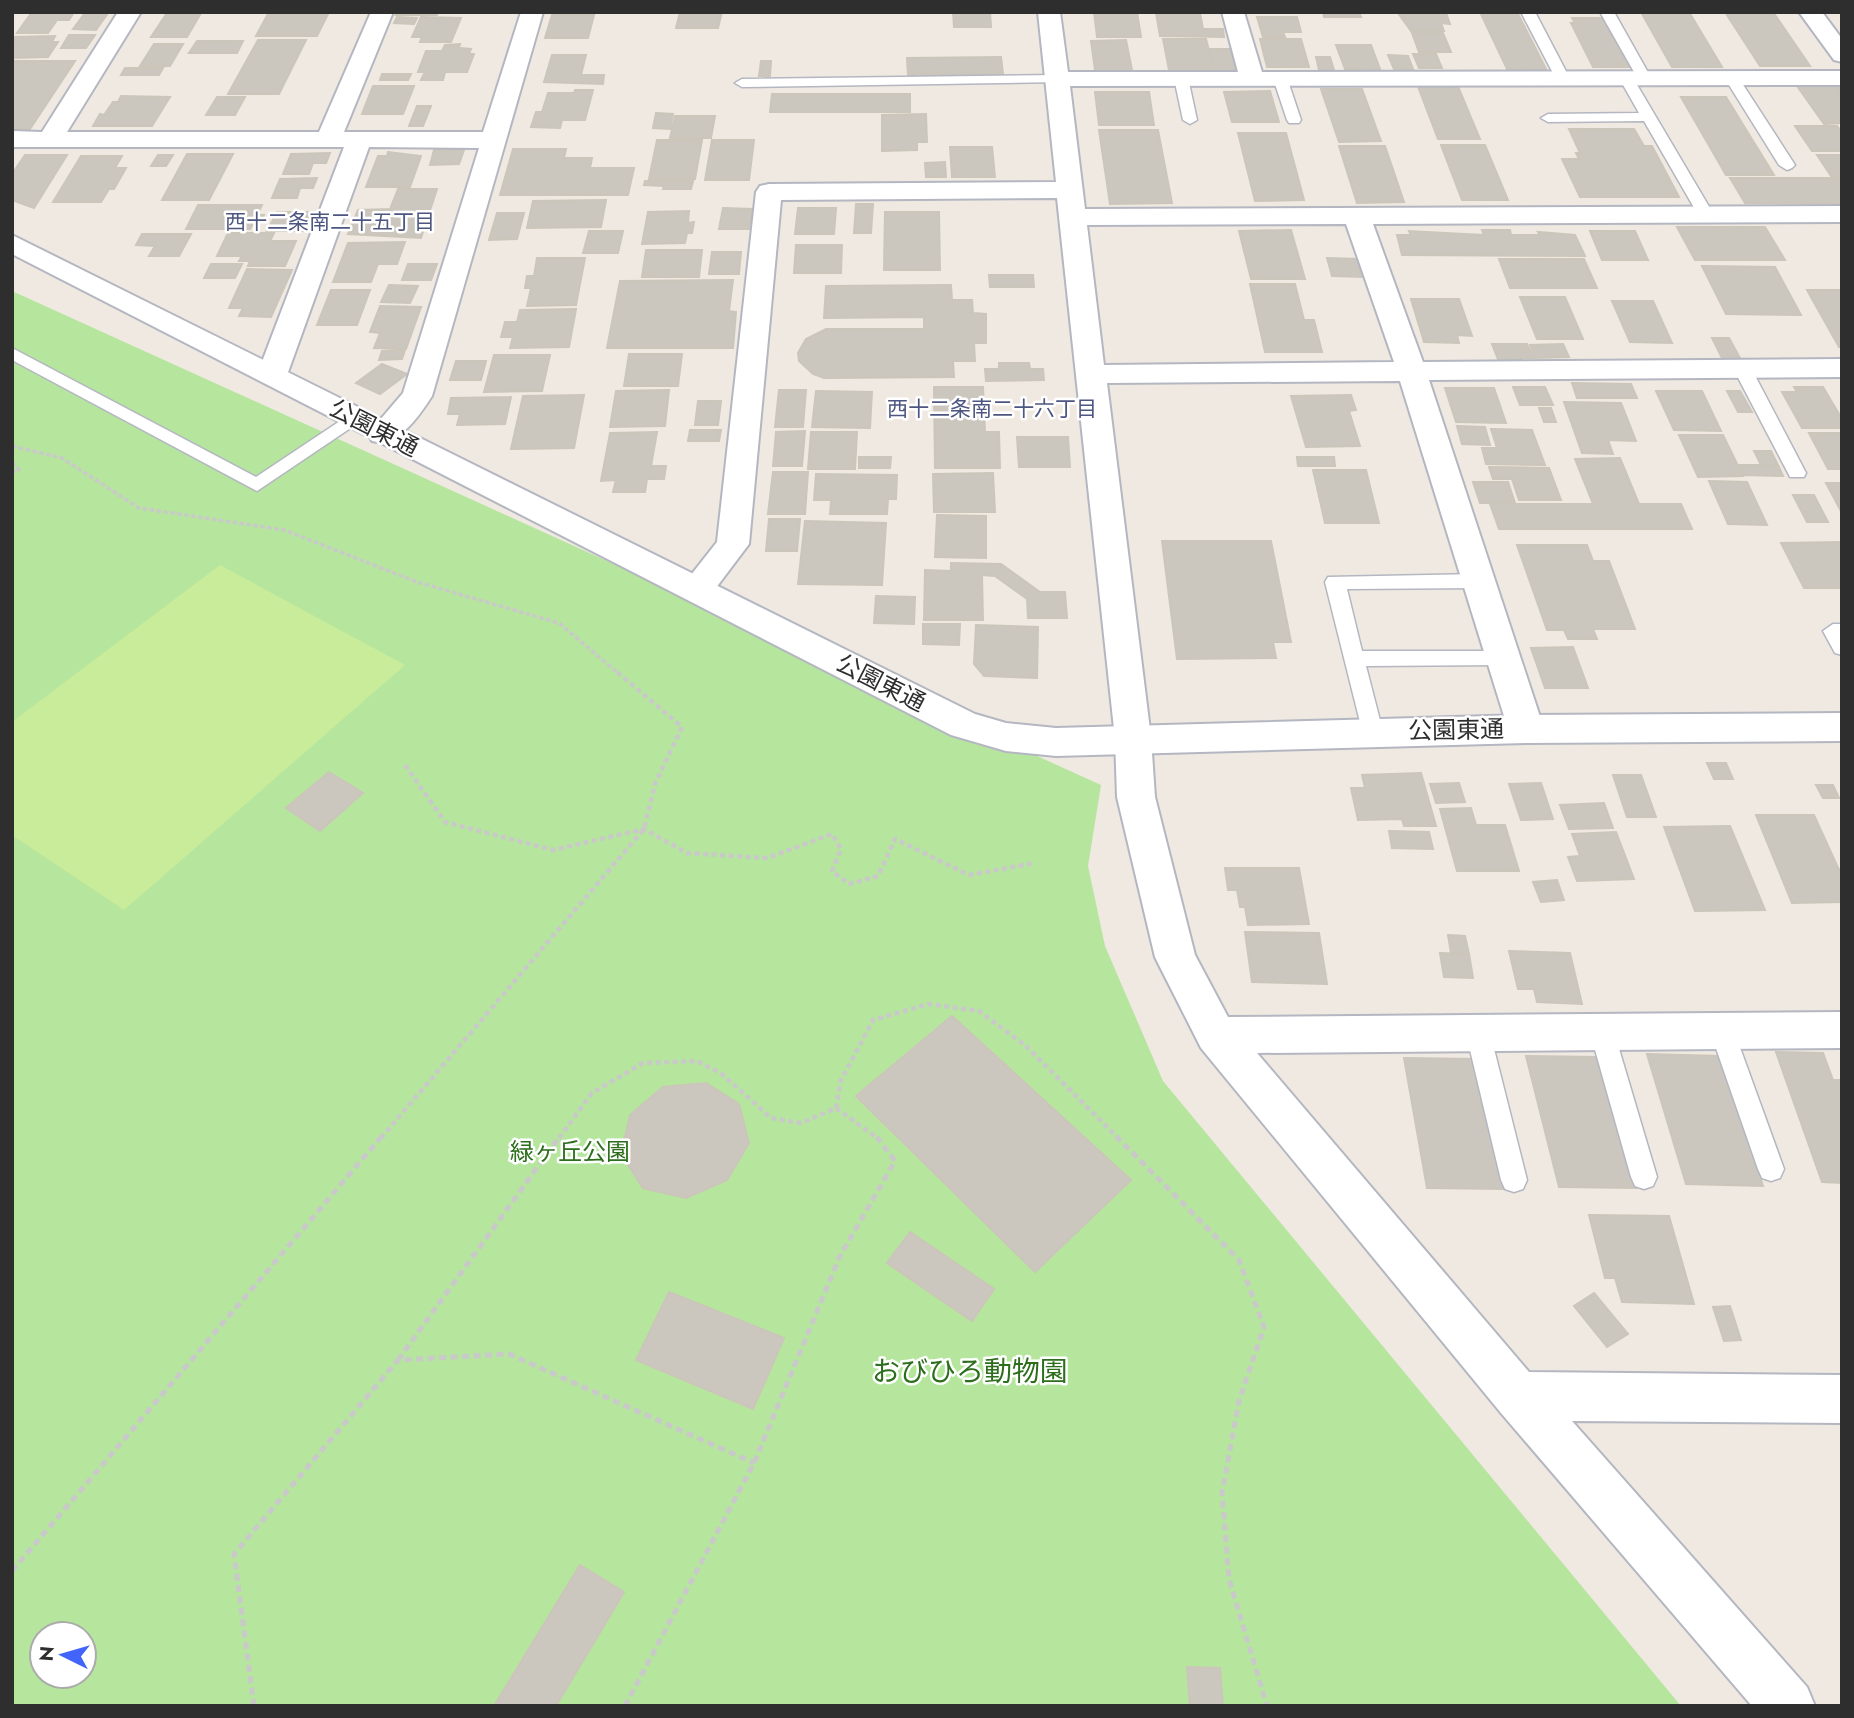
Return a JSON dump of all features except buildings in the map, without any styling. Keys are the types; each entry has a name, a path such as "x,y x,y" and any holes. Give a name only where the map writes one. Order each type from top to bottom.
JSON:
{"street":[{"path":"50,139 130,12"},
{"path":"327,142 382,12"},
{"path":"369,426 417,396 532,12"},
{"path":"1049,12 1133,738 1136,797 1175,957 1216,1035 1518,1396 1788,1706"},
{"path":"1233,12 1252,78"},
{"path":"1810,12 1842,55"},
{"path":"1058,79 1562,76 1842,78"},
{"path":"12,139 327,142 492,140"},
{"path":"272,375 359,141"},
{"path":"697,589 733,544 769,192 1357,217 1842,214"},
{"path":"1357,217 1411,370 1526,729"},
{"name":"公園東通","path":"12,243 964,725 1006,737 1056,742 1526,729 1842,727"},
{"path":"1092,374 1842,368"},
{"path":"1216,1035 1842,1030"},
{"path":"1518,1396 1842,1399"}],"lane":[{"path":"1528,12 1562,76"},
{"path":"1607,12 1649,117 1706,215"},
{"path":"1731,77 1787,165"},
{"path":"1181,78 1190,120"},
{"path":"1280,78 1294,120"},
{"path":"742,82 1058,79"},
{"path":"1548,118 1649,117"},
{"path":"12,353 257,485 369,426"},
{"path":"1742,368 1797,473"},
{"path":"1372,732 1335,582 1478,581"},
{"path":"1842,631 1833,631 1842,648"},
{"path":"1354,659 1503,658"},
{"path":"1602,1031 1644,1177"},
{"path":"1722,1031 1771,1169"},
{"path":"1478,1033 1514,1180"}],"path":[{"path":"12,446 62,458 139,508 284,530 417,582 559,623 682,727 655,784 644,829 12,1571"},
{"path":"12,462 19,470 12,472"},
{"path":"405,765 445,822 553,850 644,829 687,853 767,859 832,834 841,849 832,871 849,884 878,876 895,839 969,875 1034,863"},
{"path":"836,1108 841,1080 873,1020 929,1003 979,1011 1026,1046 1239,1261 1264,1327 1239,1401 1222,1493 1229,1578 1267,1706"},
{"path":"254,1706 234,1554 398,1360 592,1093 643,1063 697,1061 722,1074 771,1118 801,1123 836,1108"},
{"path":"625,1706 754,1463 840,1256 895,1161 875,1135 836,1108"},
{"path":"398,1360 509,1354 754,1463"}],"green space":[{"name":"緑ヶ丘公園","path":"12,291 1101,785 1088,866 1105,946 1163,1081 1681,1706 12,1706"},
{"path":"220,565 405,665 124,910 12,835 12,722"}],"district":[{"name":"西十二条南二十五丁目","path":"330,222"},
{"name":"西十二条南二十六丁目","path":"992,409"}],"park label":[{"name":"おびひろ動物園","path":"970,1371"}]}
